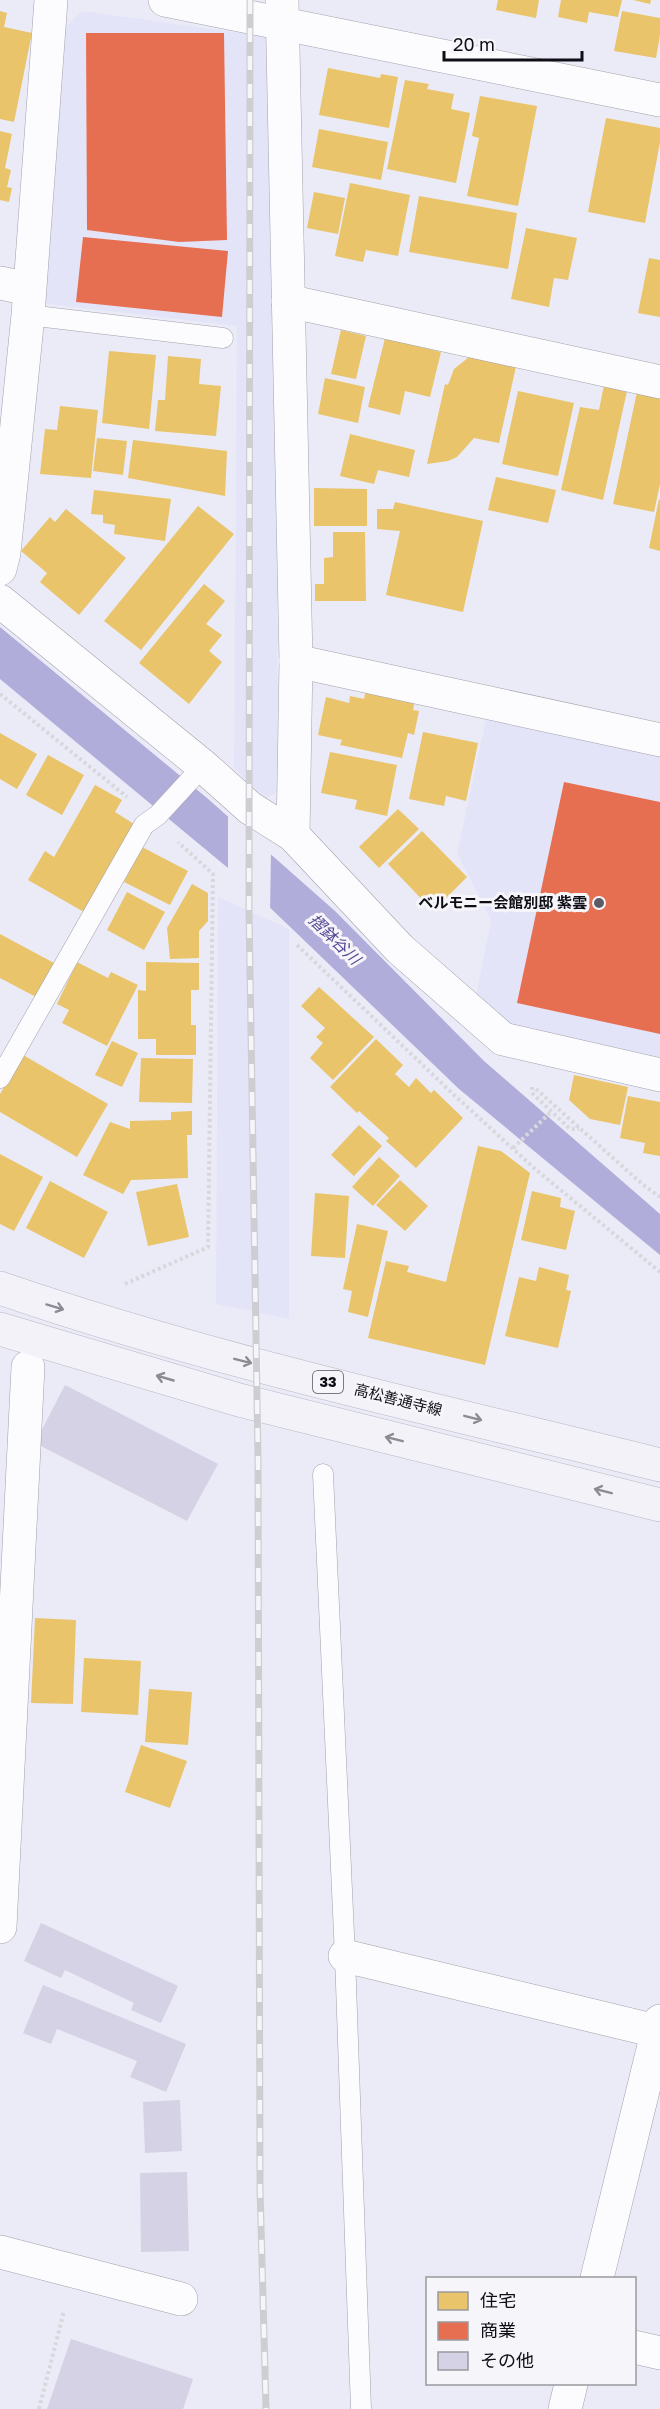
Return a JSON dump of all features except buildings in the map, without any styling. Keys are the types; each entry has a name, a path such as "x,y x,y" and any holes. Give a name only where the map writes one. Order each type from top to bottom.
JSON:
{"main road":[{"name":"高松善通寺線","path":"0,1288 227,1357 660,1465"},
{"path":"0,1329 239,1400 660,1505"}],"street":[{"path":"0,569 4,553 19,296 51,0"},
{"path":"165,0 283,12 660,100"},
{"path":"283,12 296,661 293,835"},
{"path":"288,301 660,382"},
{"path":"0,601 197,772 293,835 400,949 503,1039 660,1075"},
{"path":"296,661 660,740"},
{"path":"0,1927 28,1367"},
{"path":"345,1956 659,2028 597,2277"},
{"path":"0,2252 181,2299"},
{"path":"636,2347 660,2353"},
{"path":"565,2409 571,2385"}],"lane":[{"path":"19,296 223,338"},
{"path":"0,1078 144,825 156,817 197,772"},
{"path":"323,1473 345,1956 361,2409"}],"path":[{"path":"0,693 156,817 213,874 208,1246 123,1284"},
{"path":"297,945 452,1094 572,1200 660,1272"},
{"path":"503,1039 506,1063 642,1184 660,1197"},
{"path":"532,1094 570,1129 579,1128"},
{"path":"513,1148 551,1112"},
{"path":"39,2409 74,2272"}],"shaded area":[{"path":"82,11 275,38 278,791 265,799 234,768 237,326 39,303 66,26"},
{"path":"487,715 660,752 660,1060 505,1026 475,1001 491,920 457,853"},
{"path":"218,897 289,929 289,1319 216,1304"}],"water":[{"name":"摺鉢谷川","path":"0,627 207,798 335,911 484,1061 660,1214 660,1255 459,1089 234,873 0,679"}],"pier":[{"path":"228,812 271,850 270,913 228,873"}],"railway":[{"path":"250,0 249,911 258,1458 260,2188 266,2409"}],"place":[{"name":"ベルモニー会館別邸 紫雲","path":"599,903"}]}
